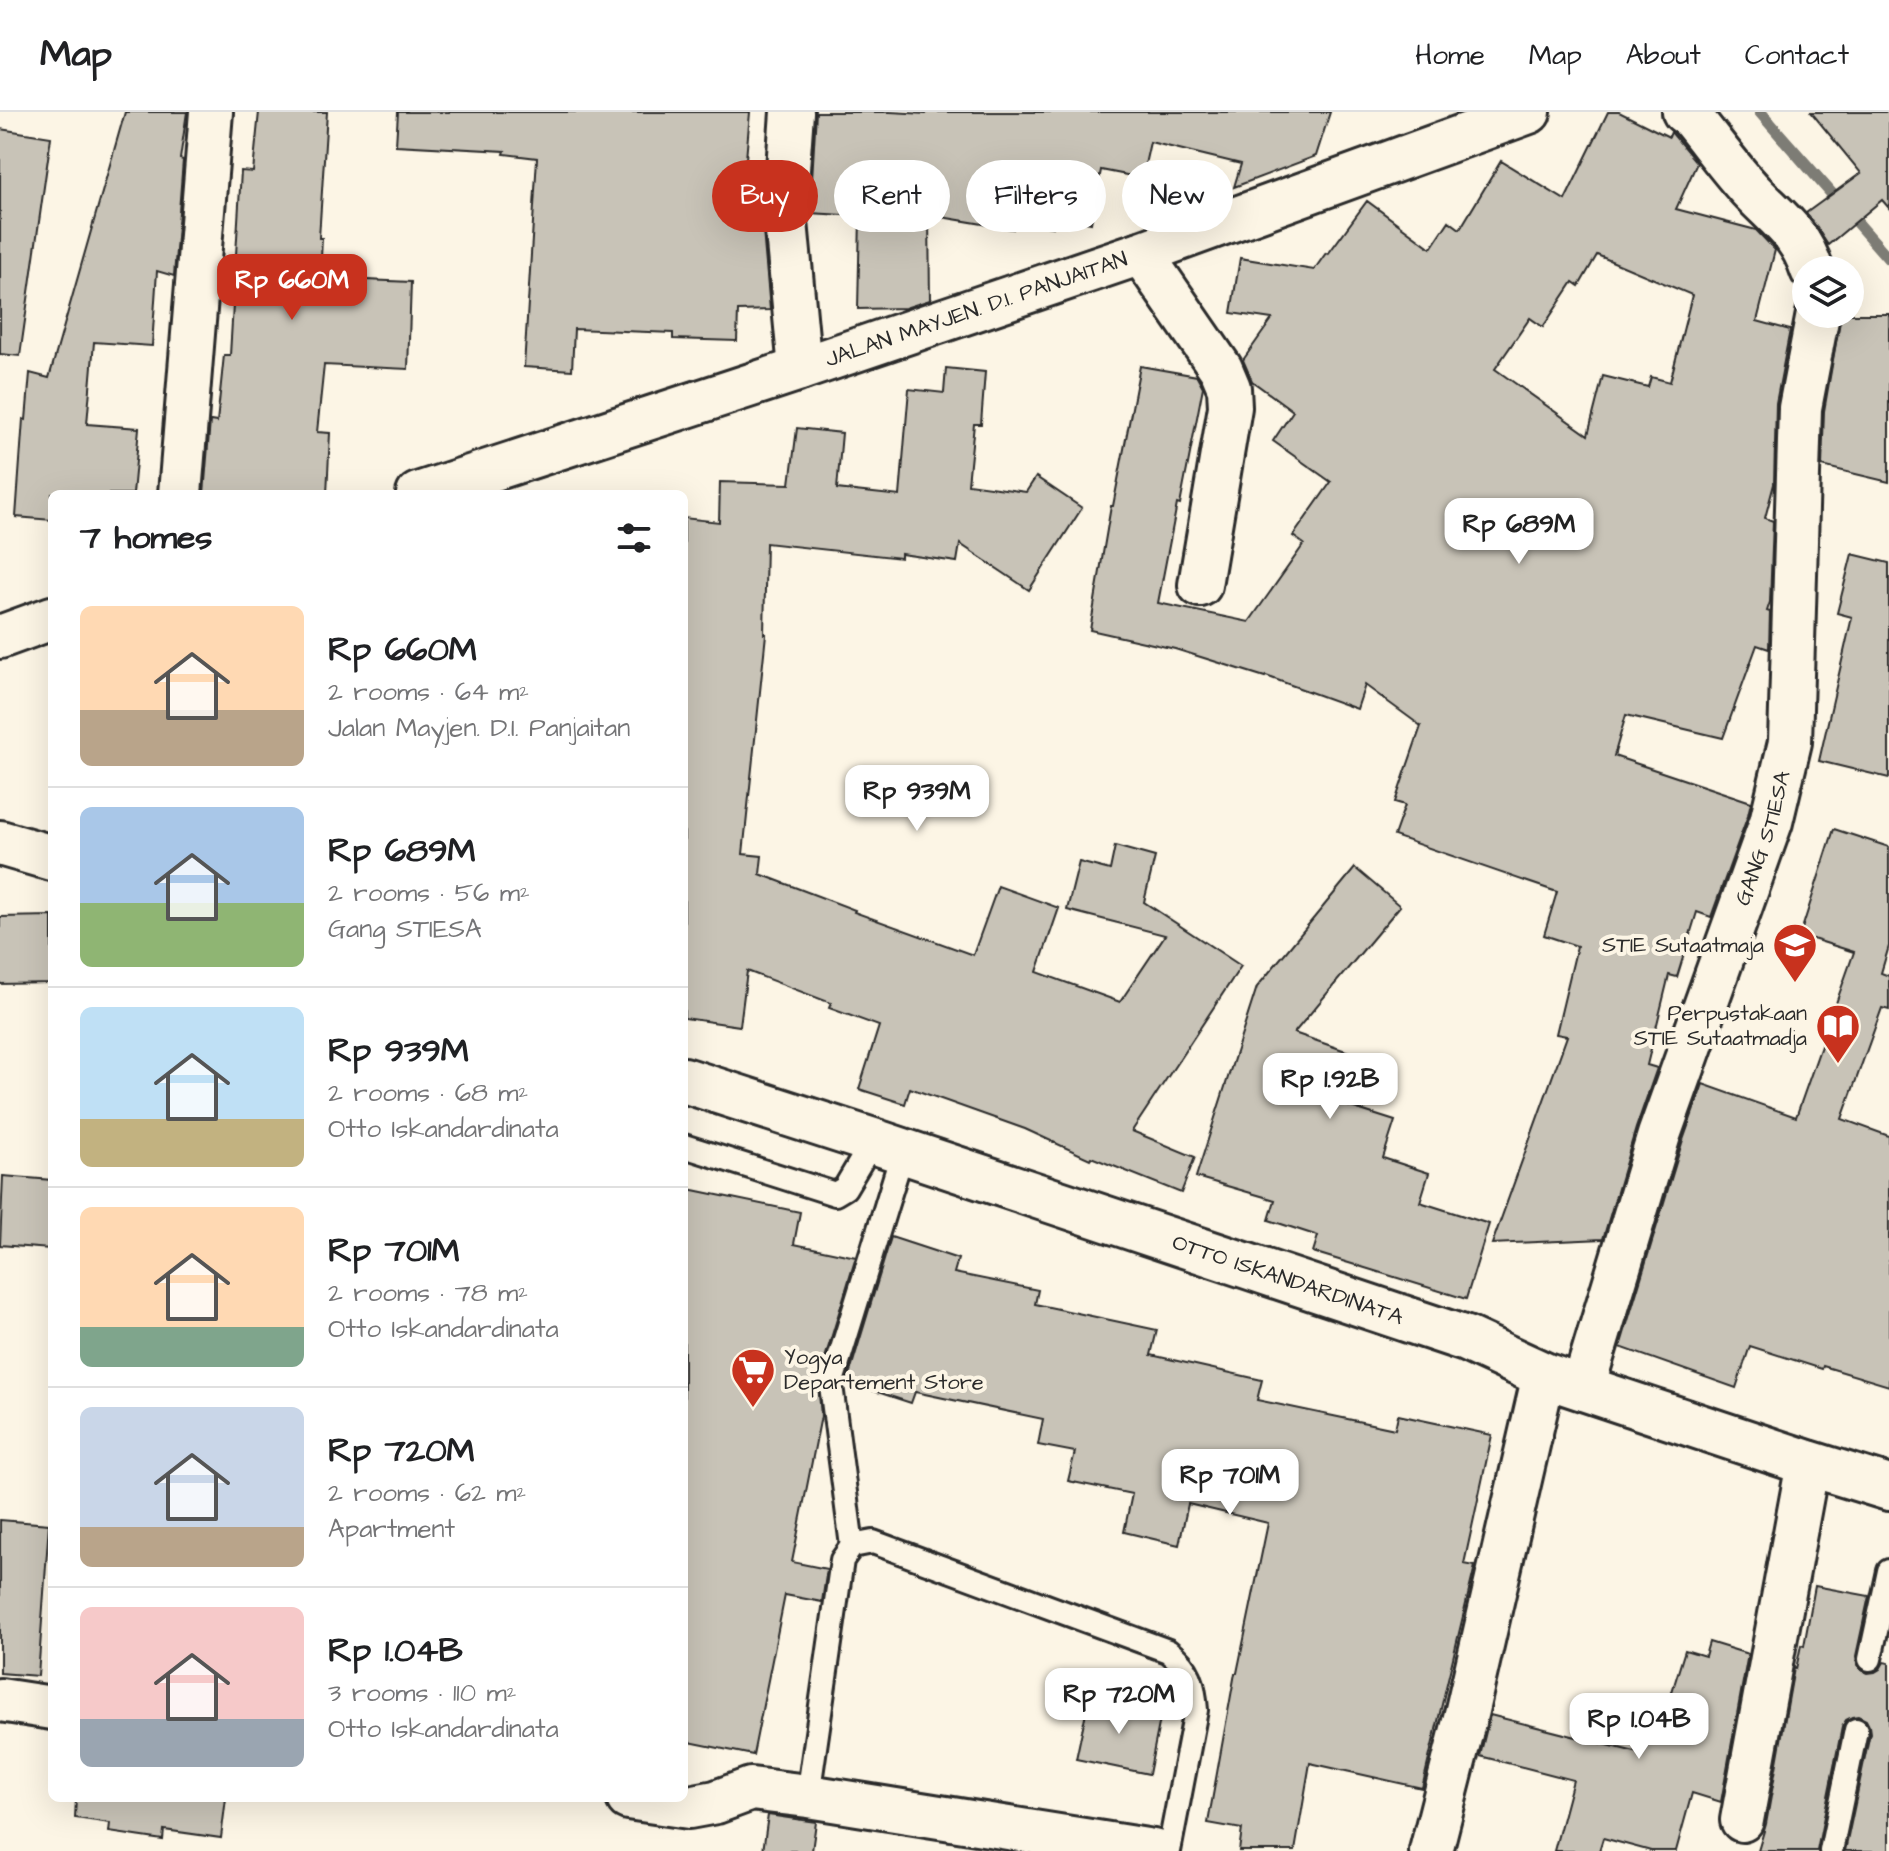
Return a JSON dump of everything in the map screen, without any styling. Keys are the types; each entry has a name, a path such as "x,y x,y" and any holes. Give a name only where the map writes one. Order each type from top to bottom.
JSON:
{"main road":[{"path":"0,843 48,857"},
{"name":"OTTO ISKANDARDINATA","path":"688,1081 1466,1339 1563,1381 1889,1488"}],"street":[{"path":"180,490 211,112"},
{"path":"792,112 785,211 800,369"},
{"name":"JALAN MAYJEN. D.I. PANJAITAN","path":"430,490 1141,253 1529,112"},
{"path":"1684,112 1752,191 1790,228 1808,256"},
{"path":"1141,253 1221,369 1229,388 1230,407 1200,585"},
{"name":"GANG STIESA","path":"1431,1851 1471,1694 1563,1381 1659,1135 1771,822 1790,742 1800,408 1815,328"},
{"path":"0,637 48,619"},
{"path":"1742,1820 1808,1463"},
{"path":"0,1700 48,1707"},
{"path":"655,1802 689,1807 716,1802 751,1789 1153,1851"}],"lane":[{"path":"688,1147 835,1194 888,1146"},
{"path":"808,1796 842,1560 852,1546 831,1385 888,1146"},
{"path":"852,1546 873,1542 1168,1651 1180,1660 1195,1688 1196,1710 1169,1851"},
{"path":"1870,1659 1889,1571"},
{"path":"1831,1851 1856,1730"}],"building":[{"path":"125,112 187,112 180,159 183,160 174,276 157,271 152,346 94,342 87,424 139,428 133,490 48,490 48,520 16,517 23,419 26,420 30,373 49,378"},
{"path":"259,112 327,112 319,238 322,238 320,278 411,282 408,369 324,365 317,432 330,433 327,490 204,490 210,421 217,422 224,355 230,355 241,171 253,172"},
{"path":"398,112 750,112 746,160 712,160 712,232 763,232 770,310 738,311 737,341 673,339 673,333 574,329 572,370 524,367 537,158 504,154 505,151 396,145"},
{"path":"816,112 1330,112 1316,156 1234,187 1241,164 1150,142 1146,160 1122,160 1122,174 1106,171 1106,160 966,160 966,221 950,218 950,160 834,160 834,214 818,213 818,160 813,160"},
{"path":"1608,112 1619,112 1669,137 1671,132 1697,163 1676,209 1756,230 1775,250 1757,321 1790,330 1776,403 1774,484 1765,518 1773,521 1767,611 1770,612 1769,649 1757,645 1723,738 1626,715 1614,756 1751,802 1748,815 1711,917 1697,912 1677,977 1669,975 1647,1065 1657,1068 1603,1239 1492,1244 1567,1036 1556,1034 1577,946 1544,935 1557,892 1394,836 1405,805 1395,802 1421,726 1365,685 1357,709 1266,676 1175,649 1090,630 1111,506 1140,366 1197,376 1203,387 1158,603 1249,622 1304,544 1293,536 1331,482 1273,441 1293,411 1252,381 1243,360 1272,319 1231,313 1240,258 1314,270 1367,201 1431,248 1449,221 1460,229 1501,161 1565,200","holes":["1597,255 1692,295 1670,382 1651,377 1648,387 1603,376 1588,435 1495,369 1530,318 1543,327 1573,282 1579,286"]},
{"path":"1811,112 1889,112 1889,208 1882,200 1828,245 1806,213 1861,173"},
{"path":"0,129 51,137 20,356 0,354"},
{"path":"860,232 929,232 930,300 905,308 858,309"},
{"path":"1864,314 1889,314 1889,482 1822,466 1824,411 1839,328 1864,328"},
{"path":"946,368 985,372 981,424 974,424 968,484 1026,492 1036,477 1082,508 1029,590 960,544 957,562 901,554 901,558 766,543 766,634 743,854 762,856 760,874 973,955 998,886 1059,908 1037,972 1120,1002 1165,935 1067,910 1079,862 1110,870 1115,846 1155,857 1144,902 1241,966 1132,1131 1195,1157 1181,1193 1090,1159 1025,1129 910,1088 905,1104 859,1089 879,1026 829,1008 831,1003 747,971 740,1026 688,1019 688,518 719,522 720,482 790,484 797,428 842,433 837,489 900,496 909,389 944,393"},
{"path":"1852,554 1889,563 1889,778 1819,761 1852,617 1837,613"},
{"path":"1834,829 1889,847 1889,946 1881,973 1889,976 1889,1010 1882,1008 1842,1119 1889,1136 1889,1386 1750,1346 1736,1388 1620,1347 1703,1084 1796,1117 1854,952 1800,935"},
{"path":"1355,868 1400,906 1294,1033 1363,1057 1348,1106 1395,1121 1383,1158 1429,1173 1420,1202 1489,1224 1466,1299 1313,1252 1318,1236 1269,1220 1275,1200 1196,1177 1257,987"},
{"path":"48,916 48,983 0,984 0,917"},
{"path":"3,1176 48,1180 48,1249 0,1245"},
{"name":"Yogya Departement Store","path":"688,1189 800,1212 794,1244 856,1257 818,1381 821,1416 792,1562 827,1569 822,1602 785,1595 753,1755 688,1742"},
{"path":"891,1237 958,1259 954,1273 1038,1290 1035,1304 1157,1330 1151,1355 1262,1380 1257,1400 1395,1429 1398,1415 1492,1435 1464,1564 1475,1566 1422,1788 1310,1763 1295,1851 1239,1851 1242,1829 1208,1823 1235,1673 1268,1523 1188,1504 1179,1545 1124,1532 1132,1494 1068,1481 1075,1452 1038,1445 1043,1419 915,1392 911,1403 847,1382"},
{"path":"0,1520 48,1524 38,1676 0,1673"},
{"path":"1815,1586 1869,1596 1857,1663 1861,1670 1868,1673 1880,1669 1884,1662 1889,1663 1889,1851 1845,1851 1870,1733 1866,1720 1858,1716 1846,1720 1842,1727 1817,1851 1758,1851 1766,1824 1794,1668 1801,1645 1804,1646"},
{"path":"1709,1642 1748,1654 1721,1802 1692,1793 1676,1851 1651,1851 1603,1838 1599,1851 1554,1851 1573,1780 1480,1756 1490,1715 1643,1754 1653,1718 1663,1721 1685,1650 1705,1656"},
{"path":"1089,1698 1161,1714 1149,1774 1076,1759"},
{"path":"76,1802 226,1802 221,1838 164,1830 163,1840 109,1832 110,1823 75,1818"},
{"path":"768,1815 816,1822 812,1851 763,1851"}],"waterway":[{"path":"1760,112 1889,259"}],"place":[{"name":"STIE Sutaatmaja","path":"1795,984"},
{"name":"Perpustakaan STIE Sutaatmadja","path":"1838,1065"},
{"name":"Yogya Departement Store","path":"753,1409"}]}
